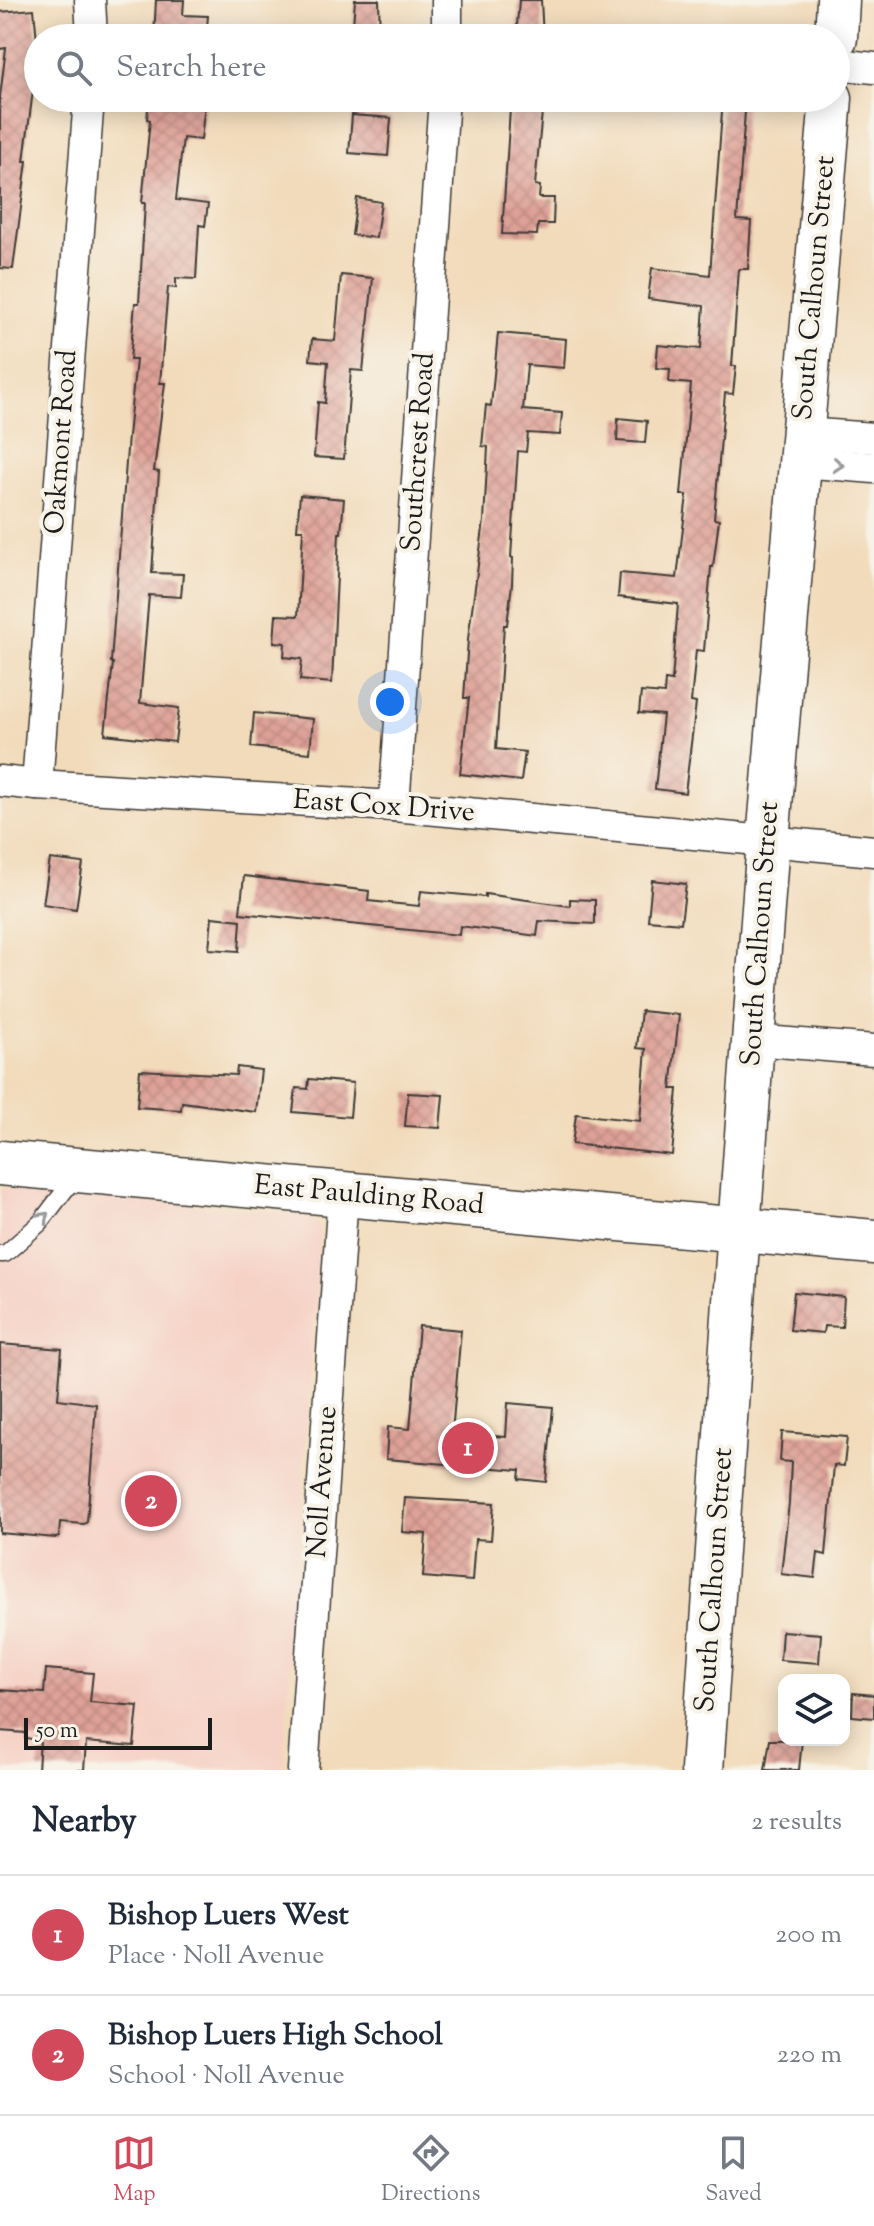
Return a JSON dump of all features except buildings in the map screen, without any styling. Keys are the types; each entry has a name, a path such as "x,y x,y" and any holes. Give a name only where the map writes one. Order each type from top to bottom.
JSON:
{"main road":[{"name":"East Paulding Road","path":"0,1163 874,1242"}],"street":[{"path":"90,0 91,24"},
{"path":"447,0 447,24"},
{"path":"837,24 838,0"},
{"path":"850,65 874,68"},
{"name":"Oakmont Road","path":"37,785 88,112"},
{"name":"Southcrest Road","path":"394,806 443,112"},
{"name":"South Calhoun Street","path":"702,1770 768,841 830,112"},
{"path":"802,448 874,438"},
{"path":"802,448 874,468"},
{"name":"East Cox Drive","path":"0,781 394,806 874,851"},
{"path":"753,1040 874,1050"},
{"name":"Noll Avenue","path":"303,1770 343,1194"}],"lane":[{"path":"0,1254 5,1254 40,1223 80,1170"}],"shaded area":[{"path":"0,1188 311,1216 318,1224 320,1233 283,1770 0,1770"}],"place":[{"name":"Bishop Luers West","path":"468,1448"},
{"name":"Bishop Luers High School","path":"151,1501"}]}
